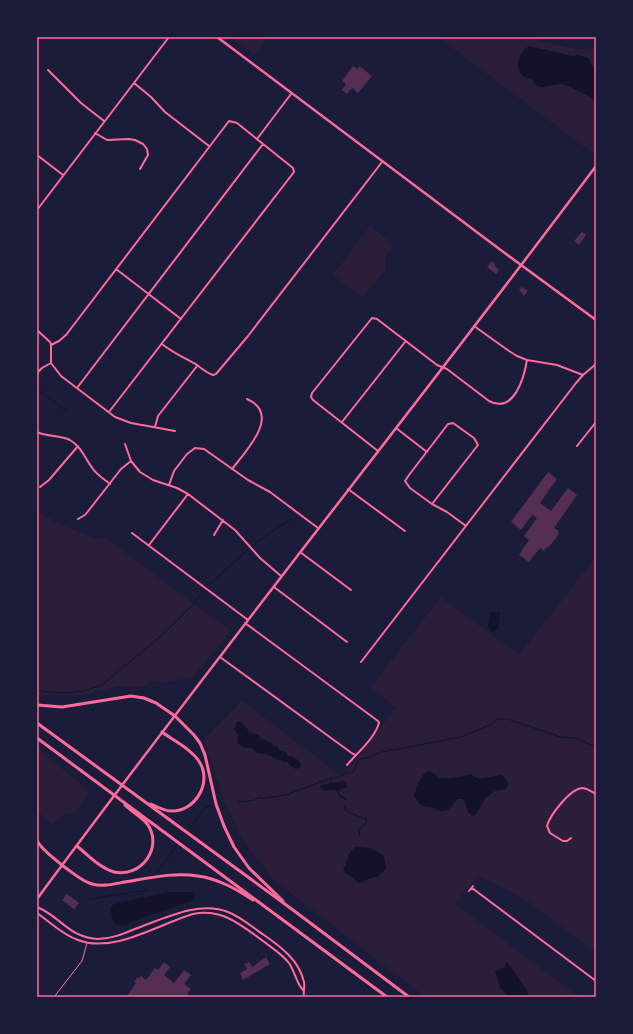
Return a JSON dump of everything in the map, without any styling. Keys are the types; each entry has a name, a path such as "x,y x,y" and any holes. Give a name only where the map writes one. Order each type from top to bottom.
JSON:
{"highway":[{"path":"37,705 62,707 131,696 144,698 156,703 175,716 194,735 205,755 216,804 234,847 249,868 293,910"},
{"path":"37,723 293,910 409,997"},
{"path":"139,797 163,810 181,810 192,803 199,795 204,784 204,770 200,762 191,752 162,732"},
{"path":"37,738 387,997"},
{"path":"77,846 107,869 115,872 130,872 143,864 150,855 152,848 153,840 151,832 144,820 128,808 121,800"},
{"path":"37,841 46,852 85,881 100,885 174,875 207,877 231,886 275,914"}],"main road":[{"path":"218,37 291,94 521,266 596,320"},
{"path":"37,899 245,623 521,266 596,166"}],"street":[{"path":"37,210 169,37"},
{"path":"48,70 81,103 104,122"},
{"path":"134,83 151,97 165,112 209,146"},
{"path":"257,140 291,94"},
{"path":"51,345 59,341 66,334 227,123 230,121 237,123 293,168 294,170 109,412"},
{"path":"96,133 107,140 129,139 143,144 147,149 148,155 140,169"},
{"path":"77,388 263,144"},
{"path":"37,155 64,175"},
{"path":"162,344 177,355 214,376 248,336 382,162"},
{"path":"116,269 181,319"},
{"path":"378,451 341,423 311,397 316,387 370,319 373,318 377,320 405,342 442,368 447,369 489,401 499,404 508,401 519,388 524,375 527,360"},
{"path":"474,326 509,351 527,360 556,365 583,375"},
{"path":"37,330 51,345 51,363 61,376 115,417 127,422 175,431"},
{"path":"341,423 405,342"},
{"path":"37,372 51,363"},
{"path":"361,662 583,375 596,364"},
{"path":"155,427 158,416 197,366"},
{"path":"232,468 255,438 262,424 260,410 256,402 247,399"},
{"path":"577,446 596,422"},
{"path":"432,504 478,444 474,438 452,423 448,424 405,481 410,488 432,504 447,512 466,526"},
{"path":"396,428 427,452"},
{"path":"37,432 67,439 78,446 93,470 110,484"},
{"path":"125,444 131,461 140,472 155,481 180,489 188,494 223,520 240,535 260,558 281,576"},
{"path":"40,487 49,480 78,446"},
{"path":"169,485 174,471 192,450 200,448 205,449 251,482 270,492 318,528"},
{"path":"78,519 85,515 121,469 131,461"},
{"path":"348,489 405,531"},
{"path":"149,545 188,494"},
{"path":"214,535 223,520"},
{"path":"132,533 248,620"},
{"path":"300,552 351,590"},
{"path":"274,587 347,642"},
{"path":"245,623 378,721 379,723 377,728 360,752 348,765"},
{"path":"220,657 347,750 356,755"},
{"path":"571,838 563,841 550,833 547,826 549,820 568,796 576,790 586,788 596,794"},
{"path":"469,891 472,887 596,981"},
{"path":"37,907 73,932 93,938 112,937 194,909 209,908 229,912 242,919 290,957 302,975 304,997"},
{"path":"37,913 70,937 87,943 109,944 198,913 215,914 235,921 284,958 292,968 299,986 303,990"},
{"path":"46,919 48,917 52,917"},
{"path":"134,936 137,932 136,929"},
{"path":"87,943 88,940 93,938"},
{"path":"284,958 288,959 290,957"}],"lane":[{"path":"54,997 82,961 87,943"}],"shaded area":[{"path":"229,37 267,37 254,55"},
{"path":"438,37 524,37 579,50 596,47 596,151 594,154"},
{"path":"529,46 572,56 578,55 588,58 596,72 596,101 566,85 562,84 541,87 534,84 533,80 522,75 518,66 519,60 524,50"},
{"path":"370,226 394,245 385,258 385,270 363,297 333,275"},
{"path":"37,511 59,524 97,539 105,538 231,631 193,677 165,683 150,681 143,687 119,686 81,696 37,695"},
{"path":"596,557 596,952 532,904 479,875 455,904 580,997 425,997 273,879 241,837 222,795 204,739 242,701 343,777 396,707 370,688 441,597 519,655"},
{"path":"490,612 500,612 498,629 492,632 488,626"},
{"path":"240,721 250,732 258,735 265,741 272,743 273,746 277,746 280,751 286,752 288,756 293,756 300,762 301,767 296,769 290,766 288,762 284,762 265,754 256,753 252,748 243,748 237,742 238,735 234,729 237,722"},
{"path":"37,746 87,789 88,794 79,809 73,813 64,814 53,824 45,819 37,810"},
{"path":"427,772 431,772 441,778 460,777 470,774 479,779 501,775 505,778 508,784 506,789 495,791 485,798 476,815 472,816 468,812 466,803 463,799 458,799 448,810 440,811 432,807 422,806 414,795 416,786 423,775"},
{"path":"343,781 346,782 347,787 339,790 339,794 347,801 339,796 336,790 325,791 320,787 322,785"},
{"path":"355,847 377,851 384,857 386,869 377,877 359,883 343,869 350,852"},
{"path":"169,892 193,892 196,894 194,900 128,924 117,925 113,920 110,908 114,904"},
{"path":"507,961 527,990 527,996 510,997 500,988 495,971 504,968"}],"building":[{"path":"353,66 357,69 359,66 372,76 358,93 352,88 347,94 342,90 346,84 342,81"},
{"path":"582,232 586,235 579,245 574,241"},
{"path":"492,261 499,270 496,274 487,267"},
{"path":"522,287 528,291 524,296 519,290"},
{"path":"548,472 557,479 540,503 551,511 568,488 577,495 554,528 559,531 559,534 544,551 540,548 529,562 519,555 529,540 524,536 537,518 532,515 521,530 511,522"},
{"path":"67,894 79,903 74,909 62,900"},
{"path":"266,957 270,964 243,980 240,973 247,969 244,964 249,962 252,967"},
{"path":"164,962 170,967 164,975 174,983 184,970 191,975 184,984 191,989 187,994 190,997 126,997 136,983 134,982 138,977 139,978 141,976 146,980 155,968 158,970"}],"waterway":[{"path":"37,389 68,412"},
{"path":"257,542 292,518"},
{"path":"210,584 245,552"},
{"path":"37,690 67,693 100,686 164,633 183,615 201,594"},
{"path":"382,752 461,737 492,724 496,721 496,719 508,719 561,737 575,738 596,747"},
{"path":"238,802 241,800 243,802 255,800 259,797 262,799 286,795 328,779 336,778 353,772 359,759 367,758 379,753"},
{"path":"331,779 331,784"},
{"path":"190,827 206,807 211,806"},
{"path":"345,806 347,811 367,820 360,829 359,837"},
{"path":"157,872 175,848"},
{"path":"90,899 148,890"}]}
